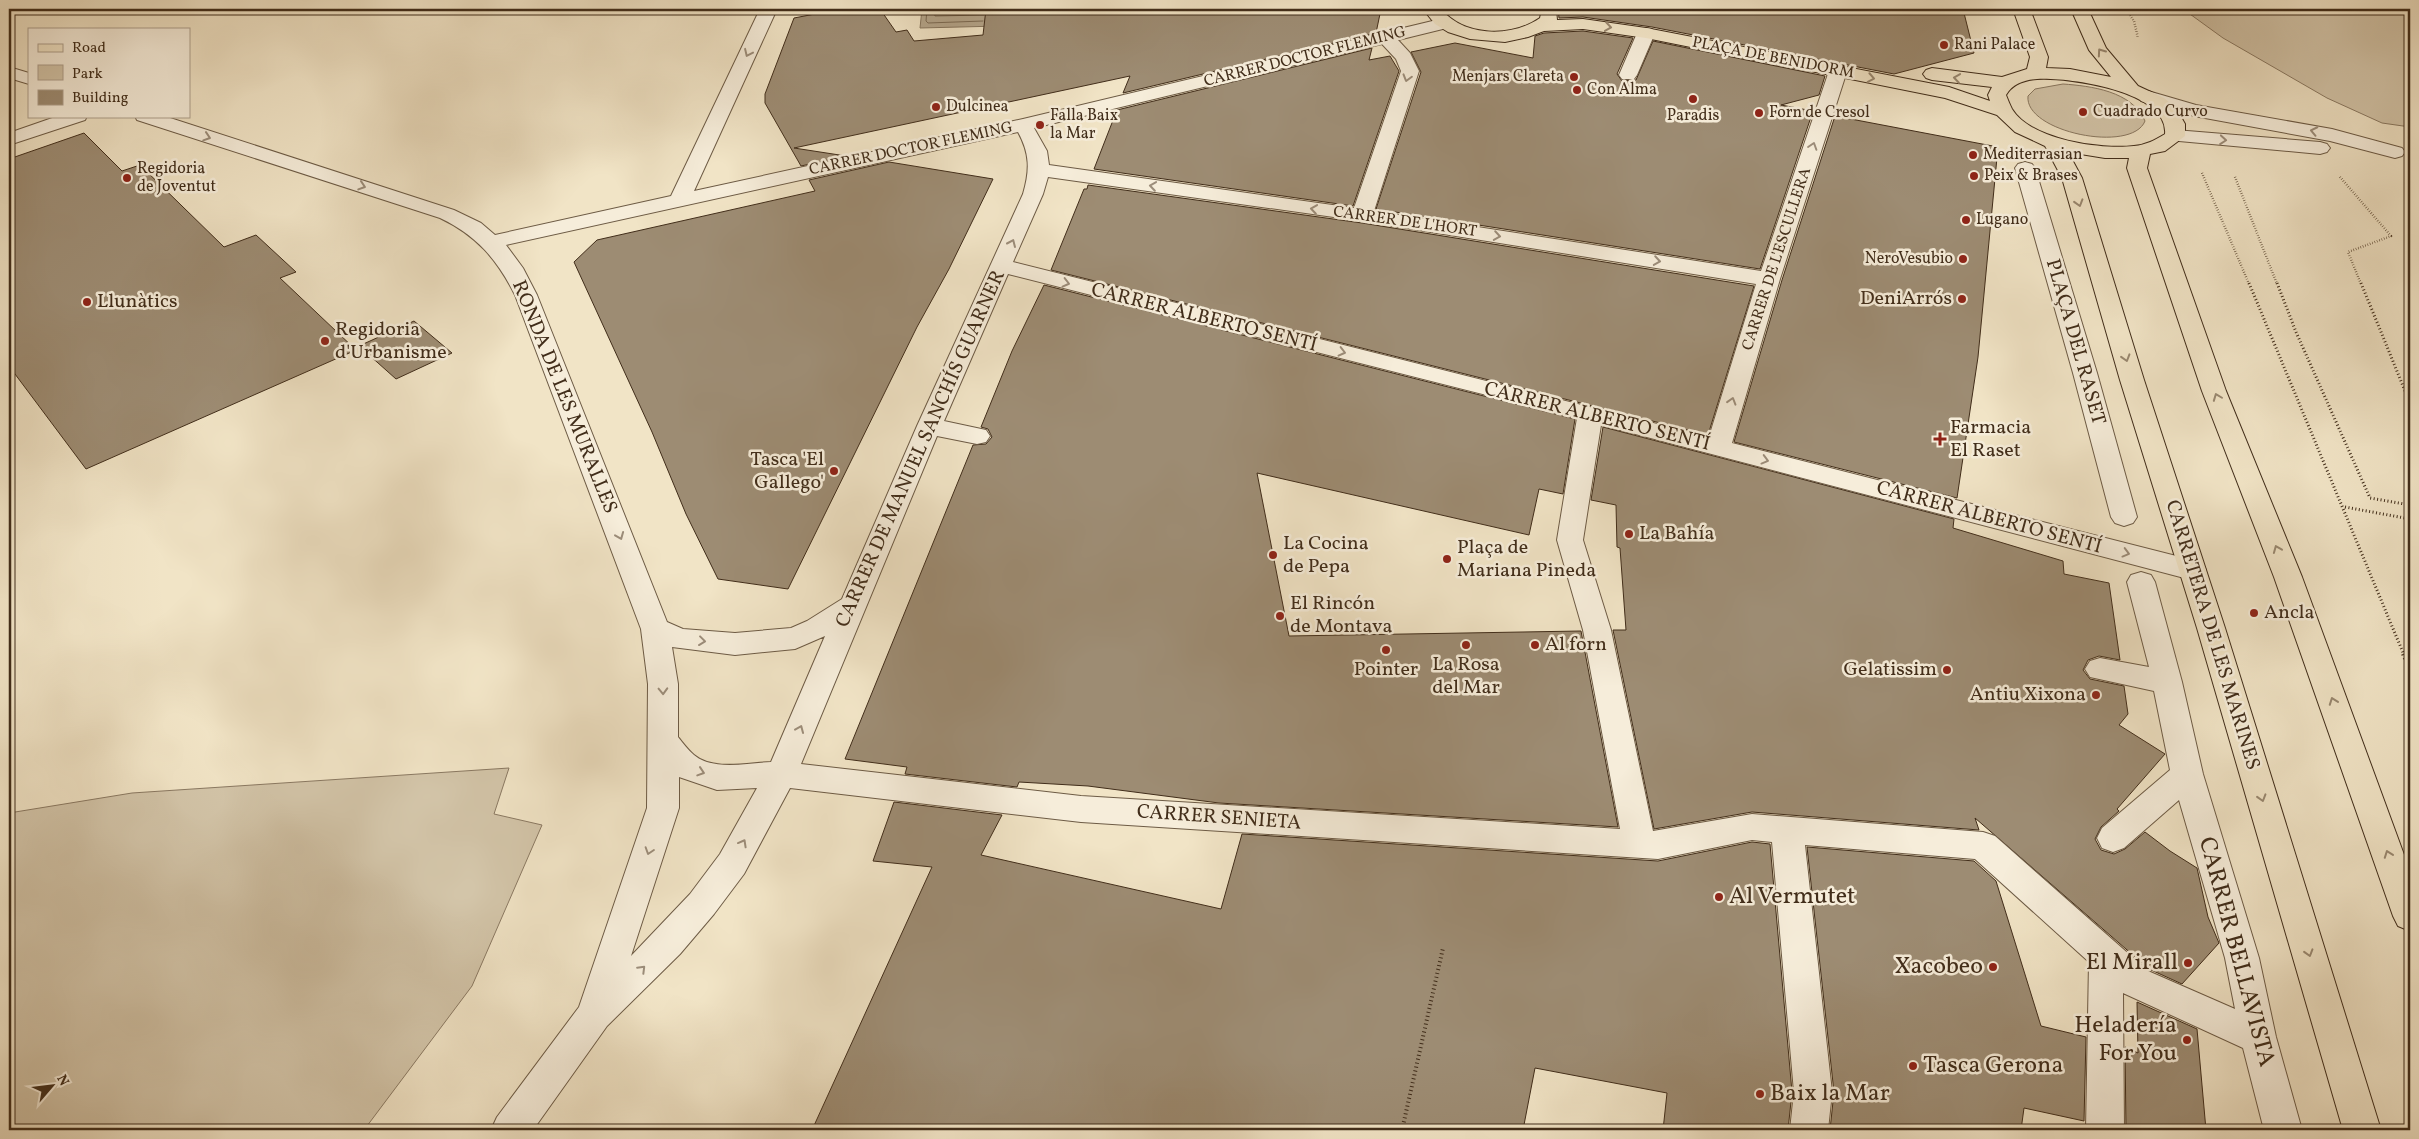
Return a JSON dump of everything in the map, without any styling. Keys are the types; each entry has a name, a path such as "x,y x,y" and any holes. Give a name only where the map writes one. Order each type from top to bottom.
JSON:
{"main road":[{"path":"2022,9 2039,57 2035,74"},
{"path":"2080,9 2098,50 2140,93"},
{"name":"PLAÇA DE BENIDORM","path":"1438,16 1476,34 1502,36 1525,33 1545,17 1646,33 1949,93 2002,111 2021,128 2053,142 2083,150 2112,154 2140,153 2168,144 2175,136 2175,124 2166,110 2140,93 2082,75 2035,74 2005,83 1941,76 1620,12"},
{"path":"2002,111 1997,96 2005,83"},
{"name":"CARRETERA DE LES MARINES","path":"2053,142 2072,178 2362,1130"},
{"path":"2140,153 2137,168 2214,391 2288,577 2410,916"}],"street":[{"path":"680,199 768,9"},
{"name":"CARRER DOCTOR FLEMING","path":"492,242 680,199 1023,125 1386,38 1438,16"},
{"path":"1628,75 1646,33"},
{"path":"1362,215 1410,71 1404,56 1386,38"},
{"name":"CARRER DE L'ESCULLERA","path":"1718,447 1769,279 1838,71"},
{"path":"9,72 28,79"},
{"path":"2140,93 2194,110 2332,135 2403,153"},
{"path":"9,139 72,118"},
{"name":"RONDA DE LES MURALLES","path":"150,118 447,214 479,230 492,242 508,263 526,295 655,629 663,684 663,808 594,1015"},
{"path":"9,120 44,127"},
{"name":"CARRER DE MANUEL SANCHÍS GUARNER","path":"781,774 929,426 1033,194 1040,170 1040,154 1023,125"},
{"path":"2175,136 2403,153"},
{"name":"PLAÇA DEL RASET","path":"2025,168 2085,373 2124,517"},
{"name":"CARRER DE L'HORT","path":"1040,170 1362,215 1769,279"},
{"name":"CARRER ALBERTO SENTÍ","path":"1001,266 1590,414 2192,570"},
{"path":"1590,414 1570,540 1597,630 1649,844"},
{"path":"929,426 977,436"},
{"path":"2113,838 2187,774 2167,682 2141,582"},
{"path":"655,629 680,639 735,644 795,638 817,628 853,605"},
{"path":"2100,669 2167,682"},
{"path":"664,742 683,764 697,772 718,777 781,774"},
{"name":"RONDA DE LES MURALLES","path":"510,1130 594,1015 668,943 702,904 732,864 781,774"},
{"name":"CARRER SENIETA","path":"781,774 1082,809 1649,844 1752,827 1983,846 2136,982 2258,1037"},
{"name":"CARRER BELLAVISTA","path":"2187,774 2242,958 2258,1037 2283,1130"},
{"path":"1788,830 1813,1092 1809,1130"},
{"path":"2105,1130 2106,955"}],"path":[{"path":"2204,166 2201,174 2344,507 2410,670"},
{"path":"2337,174 2391,236 2348,252 2410,402"},
{"path":"2234,176 2296,332 2370,498 2410,505"},
{"path":"2344,507 2410,519"},
{"path":"1402,1130 1443,948"}],"green space":[{"path":"2183,9 2410,9 2410,127 2382,123 2327,98 2223,38"},
{"path":"2063,84 2086,86 2110,92 2131,103 2145,121 2136,131 2121,136 2101,137 2080,134 2060,128 2043,120 2031,109 2028,96 2035,89"},
{"path":"509,768 494,814 542,825 472,986 364,1130 9,1130 9,813 132,793"}],"water":[{"path":"922,9 1020,9 1031,11 1000,26 920,28"}],"building":[{"path":"841,9 880,9 896,32 907,30 914,41 983,35 986,9 1381,9 1376,33 1123,93 1130,76 794,148 846,156 801,166 765,103 765,94 794,18"},
{"path":"1558,9 1963,9 1974,53 1894,74 1652,27 1583,17 1559,18"},
{"path":"1583,31 1633,38 1617,74 1622,81 1636,80 1653,41 1825,76 1819,95 1781,105 1813,111 1760,269 1376,209 1421,72 1411,52 1455,43 1533,58 1535,36 1544,33"},
{"path":"1372,48 1369,60 1390,56 1399,71 1353,206 1094,169 1117,110"},
{"path":"1835,116 1998,147 1978,357 1957,498 1734,442 1782,280"},
{"name":"Llunàtics","path":"84,133 122,171 140,165 224,247 256,235 296,272 280,278 356,350 86,469 9,366 9,159"},
{"path":"889,162 993,179 949,269 917,327 788,589 718,579 686,514 652,432 574,262 597,240 815,191 809,180"},
{"path":"1088,185 1362,223 1754,286 1708,435 1051,270 1084,189 1087,189"},
{"path":"1044,285 1575,419 1563,494 1539,489 1529,535 1257,473 1289,636 1581,631 1618,827 1219,803 1088,786 1019,782 1017,787 905,774 907,767 845,759 973,445 986,444 992,437 988,429 981,427 1012,351"},
{"path":"414,321 452,353 396,379 359,346"},
{"path":"1603,427 1954,519 1953,528 2063,561 2064,574 2109,583 2120,660 2099,656 2088,660 2083,670 2090,679 2124,686 2128,714 2119,725 2165,754 2117,809 2119,811 2101,827 2095,839 2101,850 2114,854 2125,849 2145,832 2197,868 2208,917 2219,943 2182,984 2149,969 1975,818 1979,830 1752,812 1654,829 1613,630 1626,630 1620,548 1617,547 1616,505 1591,500"},
{"path":"894,802 1002,815 981,855 1221,909 1242,834 1658,861 1752,842 1770,844 1792,1092 1788,1130 1663,1130 1667,1093 1535,1068 1523,1130 812,1130 932,867 873,861"},
{"path":"1807,847 1974,861 1996,881 2041,1026 2086,1037 2084,1121 2024,1108 2021,1130 1830,1130 1834,1092"},
{"path":"2137,1002 2197,1029 2206,1130 2126,1130 2125,1047 2138,1053"}],"place":[{"name":"Rani Palace","path":"1944,45"},
{"name":"Menjars Clareta","path":"1574,77"},
{"name":"Con Alma","path":"1577,90"},
{"name":"Paradis","path":"1693,99"},
{"name":"Dulcinea","path":"936,107"},
{"name":"Cuadrado Curvo","path":"2083,112"},
{"name":"Forn de Cresol","path":"1759,113"},
{"name":"Falla Baix la Mar","path":"1040,125"},
{"name":"Mediterrasian","path":"1973,155"},
{"name":"Peix & Brases","path":"1974,176"},
{"name":"Regidoria de Joventut","path":"127,178"},
{"name":"Lugano","path":"1966,220"},
{"name":"NeroVesubio","path":"1963,259"},
{"name":"DeniArrós","path":"1962,299"},
{"name":"Llunàtics","path":"87,302"},
{"name":"Regidoria d'Urbanisme","path":"325,341"},
{"name":"Farmacia El Raset","path":"1940,439"},
{"name":"Tasca 'El Gallego'","path":"834,471"},
{"name":"La Bahía","path":"1629,534"},
{"name":"La Cocina de Pepa","path":"1273,555"},
{"name":"Plaça de Mariana Pineda","path":"1447,559"},
{"name":"Ancla","path":"2254,613"},
{"name":"El Rincón de Montava","path":"1280,616"},
{"name":"La Rosa del Mar","path":"1466,645"},
{"name":"Al forn","path":"1535,645"},
{"name":"Pointer","path":"1386,650"},
{"name":"Gelatissim","path":"1947,670"},
{"name":"Antiu Xixona","path":"2096,695"},
{"name":"Al Vermutet","path":"1719,897"},
{"name":"El Mirall","path":"2188,963"},
{"name":"Xacobeo","path":"1993,967"},
{"name":"Heladería For You","path":"2187,1040"},
{"name":"Tasca Gerona","path":"1913,1066"},
{"name":"Baix la Mar","path":"1760,1094"}]}
